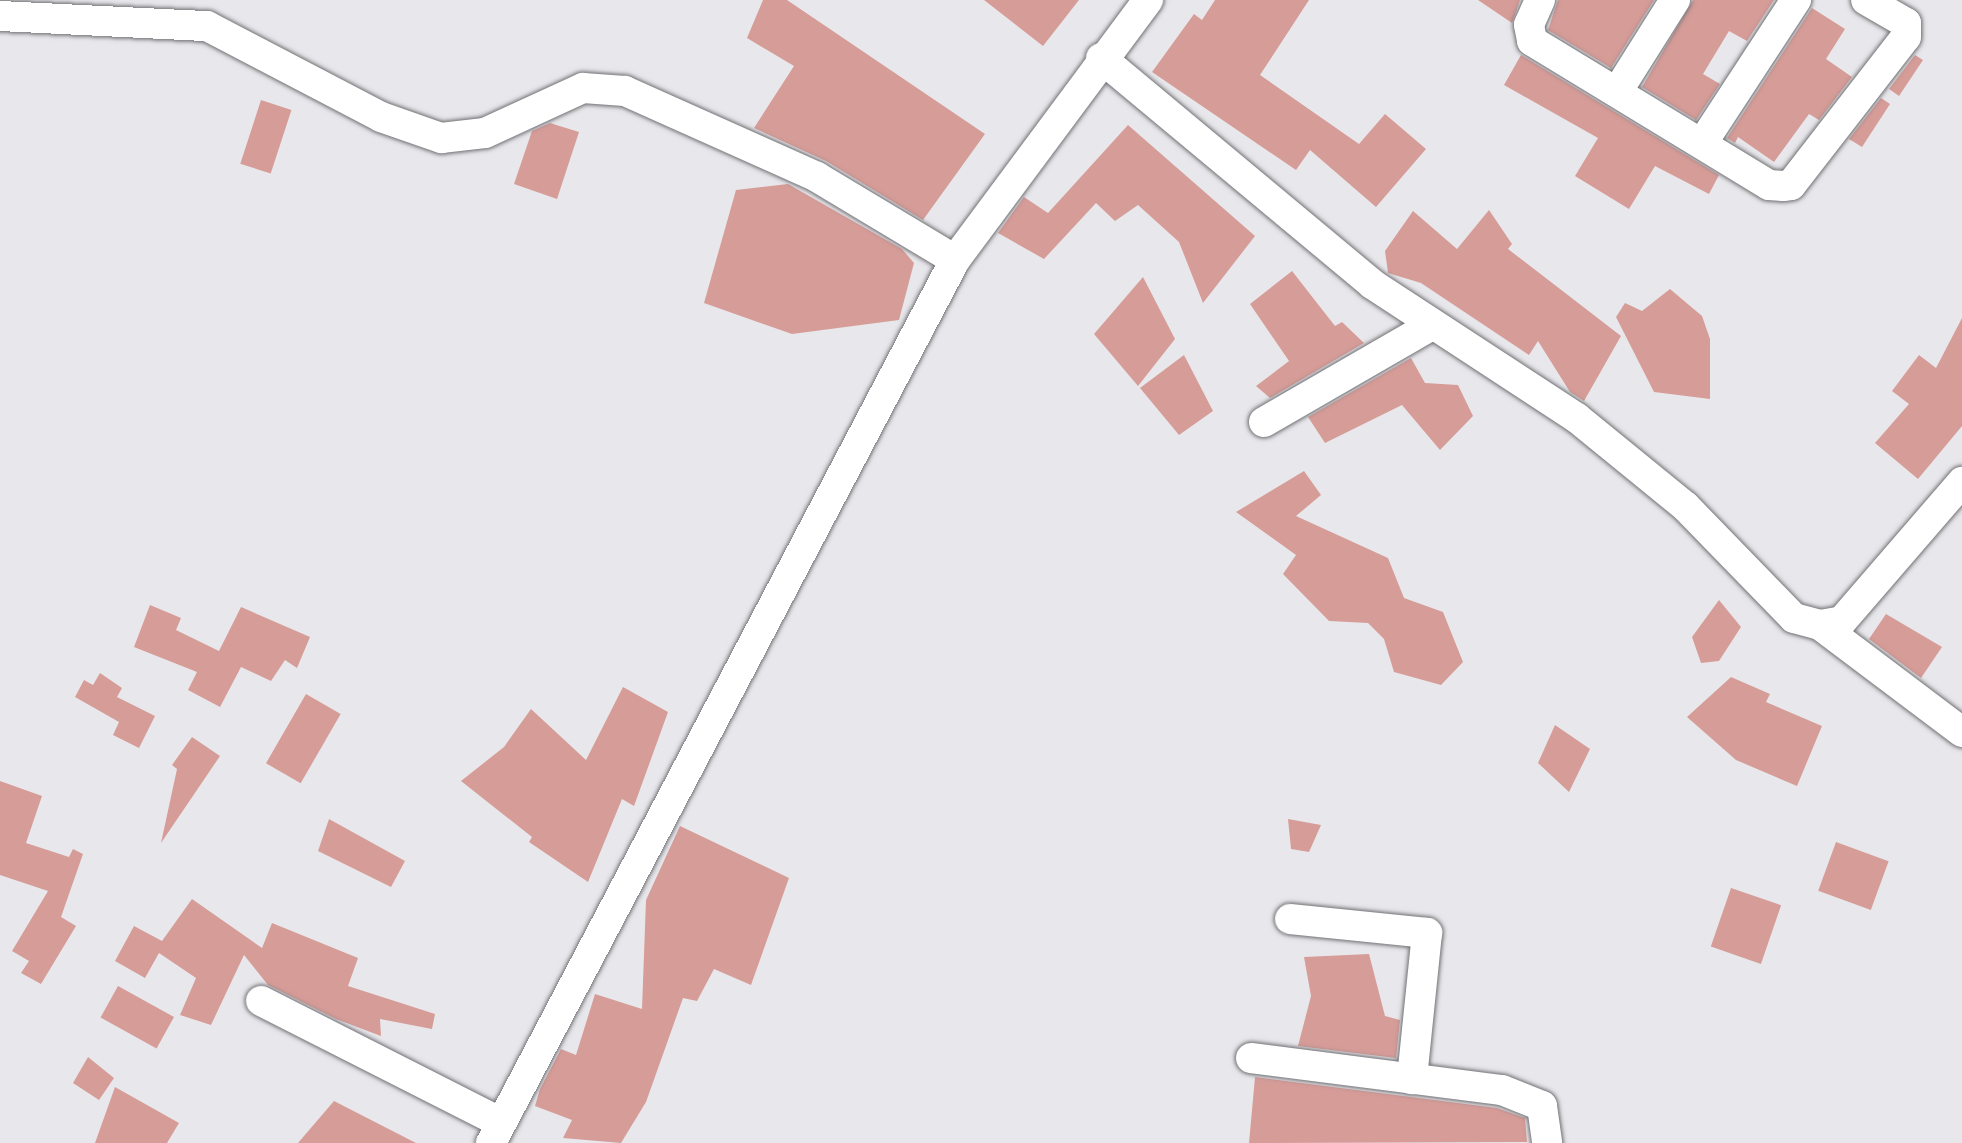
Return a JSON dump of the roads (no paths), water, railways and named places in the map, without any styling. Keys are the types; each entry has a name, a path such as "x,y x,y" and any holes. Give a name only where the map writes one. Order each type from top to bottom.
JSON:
{"street":[{"path":"261,1001 496,1133 955,260 1101,58 1148,0"},
{"path":"1540,0 1529,25 1532,41 1703,142 1769,185 1791,185 1906,37 1906,23 1866,0"},
{"path":"1617,92 1675,0"},
{"path":"1703,142 1796,0"},
{"path":"0,16 207,26 381,117 441,138 485,133 583,88 625,91 817,177 955,260"},
{"path":"1101,58 1430,326 1577,418 1685,506 1787,613 1820,625 1962,732"},
{"path":"1264,422 1430,326"},
{"path":"1820,625 1848,617 1962,482"},
{"path":"1290,919 1427,933 1412,1079"},
{"path":"1251,1058 1412,1079 1525,1098 1548,1119 1547,1143"}]}
